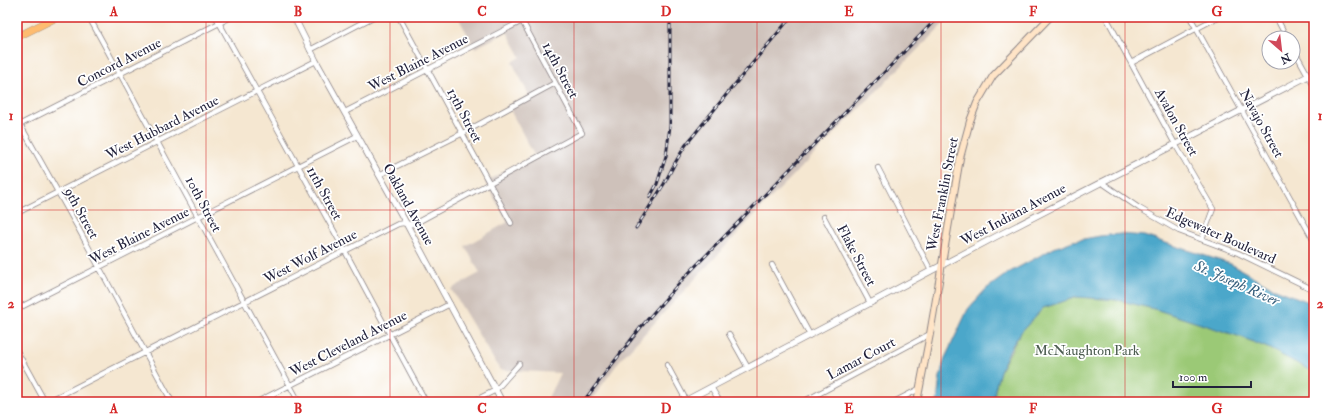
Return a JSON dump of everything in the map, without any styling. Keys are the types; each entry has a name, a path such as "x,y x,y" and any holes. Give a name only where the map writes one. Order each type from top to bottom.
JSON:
{"main road":[{"path":"17,37 57,17"},
{"name":"West Franklin Street","path":"916,402 930,334 964,138 977,103 993,76 1050,17"}],"street":[{"name":"10th Street","path":"89,17 299,402"},
{"name":"11th Street","path":"216,17 426,402"},
{"name":"Concord Avenue","path":"18,125 231,17"},
{"name":"Oakland Avenue","path":"294,17 310,50 406,223 502,402"},
{"path":"310,50 374,17"},
{"name":"13th Street","path":"400,17 511,223"},
{"name":"Avalon Street","path":"1106,17 1213,209 1202,239"},
{"name":"Navajo Street","path":"1190,17 1312,231 1314,241"},
{"path":"1131,63 1218,17"},
{"path":"1276,17 1283,30"},
{"name":"West Blaine Avenue","path":"345,112 428,70 521,19"},
{"name":"14th Street","path":"521,19 582,133"},
{"name":"West Hubbard Avenue","path":"17,213 316,61"},
{"path":"1301,63 1314,86"},
{"name":"West Indiana Avenue","path":"684,401 1101,182 1314,73"},
{"path":"379,175 463,133 555,82"},
{"name":"9th Street","path":"17,119 18,125 58,192 172,402"},
{"name":"West Wolf Avenue","path":"46,402 398,224 414,224 582,133"},
{"name":"West Blaine Avenue","path":"17,309 357,136"},
{"path":"878,168 931,271"},
{"name":"Edgewater Boulevard","path":"1101,182 1139,208 1179,231 1238,253 1313,288"},
{"name":"Flake Street","path":"824,217 870,304"},
{"path":"772,265 810,335"},
{"name":"West Cleveland Avenue","path":"257,402 450,304"},
{"path":"730,334 748,368"},
{"name":"Lamar Court","path":"802,402 930,334"},
{"path":"17,351 46,402"},
{"path":"472,402 496,390 519,364"},
{"path":"667,365 684,401"},
{"path":"711,387 720,402"},
{"path":"894,402 919,389"}],"shaded area":[{"path":"458,17 950,17 764,205 620,360 590,402 546,402 560,373 500,370 451,289 480,273 465,246 508,222 485,182 534,155 508,106 529,95 512,62 521,57 507,32 475,48"}],"green space":[{"name":"McNaughton Park","path":"1077,297 1118,300 1158,310 1241,337 1268,348 1314,372 1314,402 994,402 995,389 1000,371 1021,332 1043,308"}],"water":[{"name":"St. Joseph River","path":"1121,234 1144,236 1231,264 1275,289 1314,304 1314,372 1268,348 1241,337 1158,310 1118,300 1077,297 1043,308 1021,332 1010,349 1000,371 993,402 937,402 940,376 945,358 968,309 986,289 1008,273 1054,248 1073,241"}],"railway":[{"path":"650,197 657,184 666,156 670,126 670,17"},
{"path":"636,228 664,184 685,146 791,17"},
{"path":"583,402 641,327 681,281 938,17"}]}
